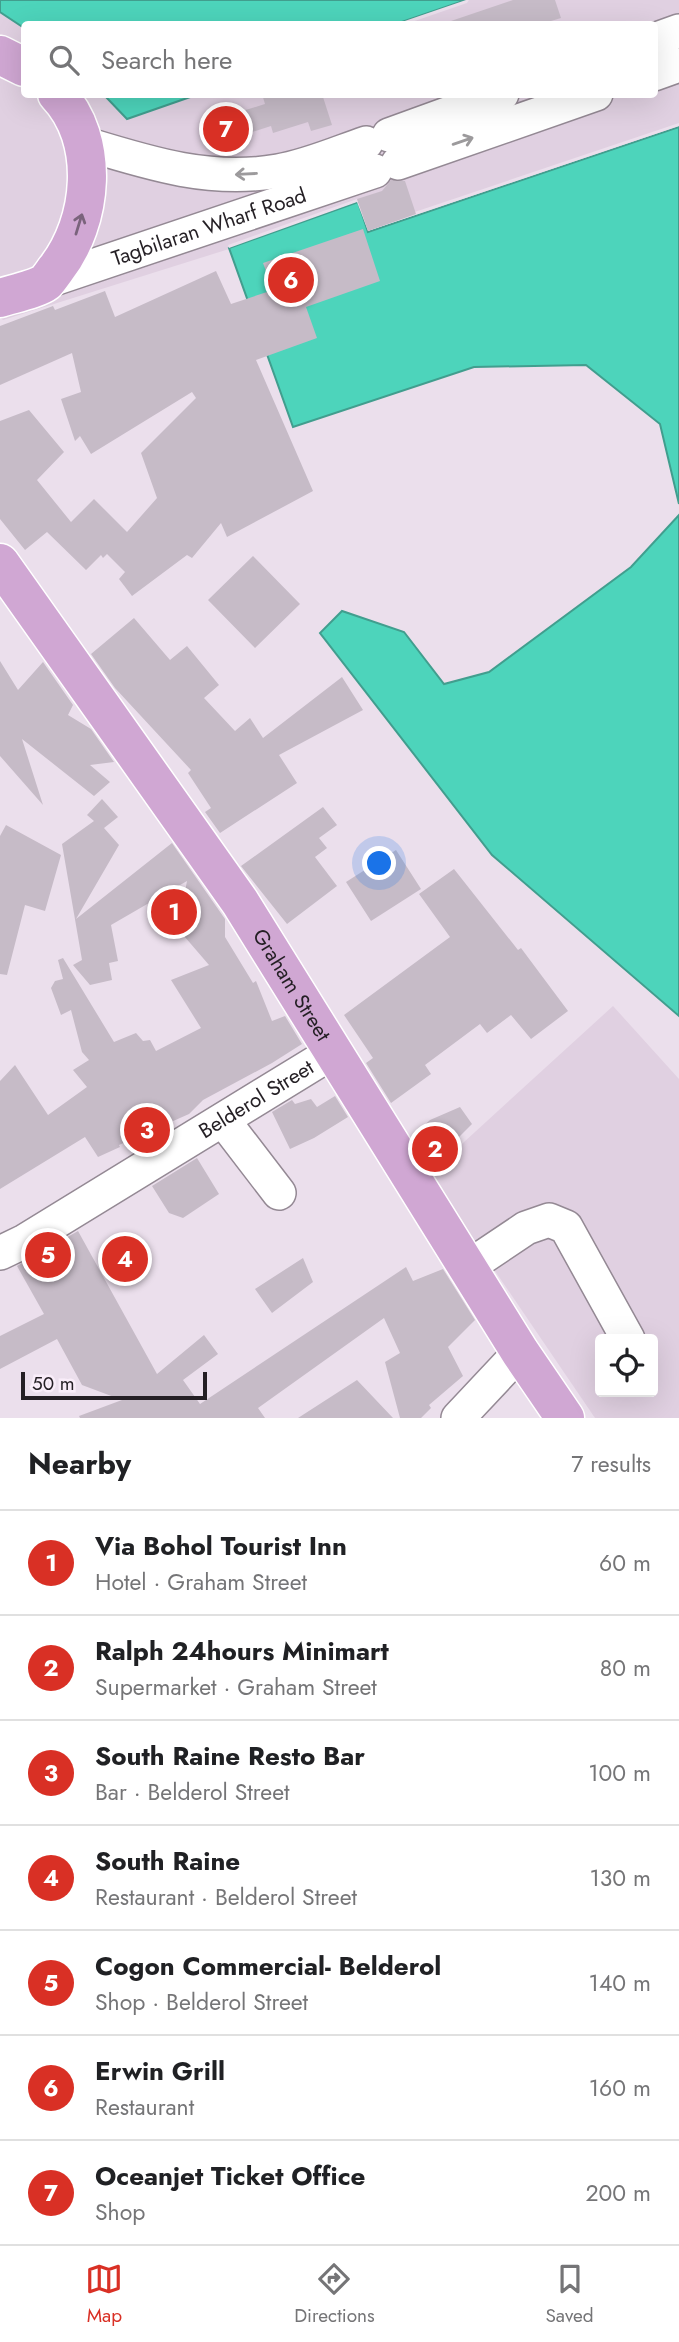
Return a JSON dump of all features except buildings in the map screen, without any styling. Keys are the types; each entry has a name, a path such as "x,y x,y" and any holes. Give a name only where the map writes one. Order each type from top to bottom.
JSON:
{"main road":[{"path":"0,55 21,66"},
{"path":"0,298 45,282 64,259 77,232 85,202 87,172 83,142 74,120 60,98"},
{"name":"Graham Street","path":"0,563 240,902 520,1352 565,1418"}],"street":[{"path":"658,39 679,32"},
{"path":"658,73 679,65"},
{"name":"Tagbilaran Wharf Road","path":"382,153 494,98"},
{"name":"Tagbilaran Wharf Road","path":"45,282 317,175 382,153 574,98"},
{"name":"Tagbilaran Wharf Road","path":"83,142 149,163 208,175 247,175 281,171 317,175"},
{"name":"Belderol Street","path":"0,1253 23,1242 333,1052"},
{"path":"223,1119 279,1193"},
{"path":"468,1268 526,1228 549,1220 566,1227 625,1334"},
{"path":"458,1418 520,1352"}],"shaded area":[{"path":"0,0 679,0 679,504 660,424 586,365 474,367 293,427 229,249 3,320 0,317"},
{"path":"0,0 466,0 405,21 21,21 21,26 0,12"},
{"path":"107,98 187,98 127,119"},
{"path":"679,127 679,504 660,424 586,365 474,367 293,427 229,248 358,202 368,232"},
{"path":"679,515 679,1016 492,855 320,633 342,611 404,632 444,684 489,672 631,567"},
{"path":"613,1006 679,1079 679,1418 595,1418 429,1174"}],"pier":[{"path":"466,0 469,0 415,21 405,21"},
{"path":"679,123 679,126 368,231 357,202 229,248 228,245 357,199 370,227"}],"place":[{"name":"Oceanjet Ticket Office","path":"226,129"},
{"name":"Erwin Grill","path":"291,280"},
{"name":"Via Bohol Tourist Inn","path":"174,912"},
{"name":"South Raine Resto Bar","path":"147,1130"},
{"name":"Ralph 24hours Minimart","path":"435,1149"},
{"name":"Cogon Commercial- Belderol","path":"48,1255"},
{"name":"South Raine","path":"125,1259"}]}
